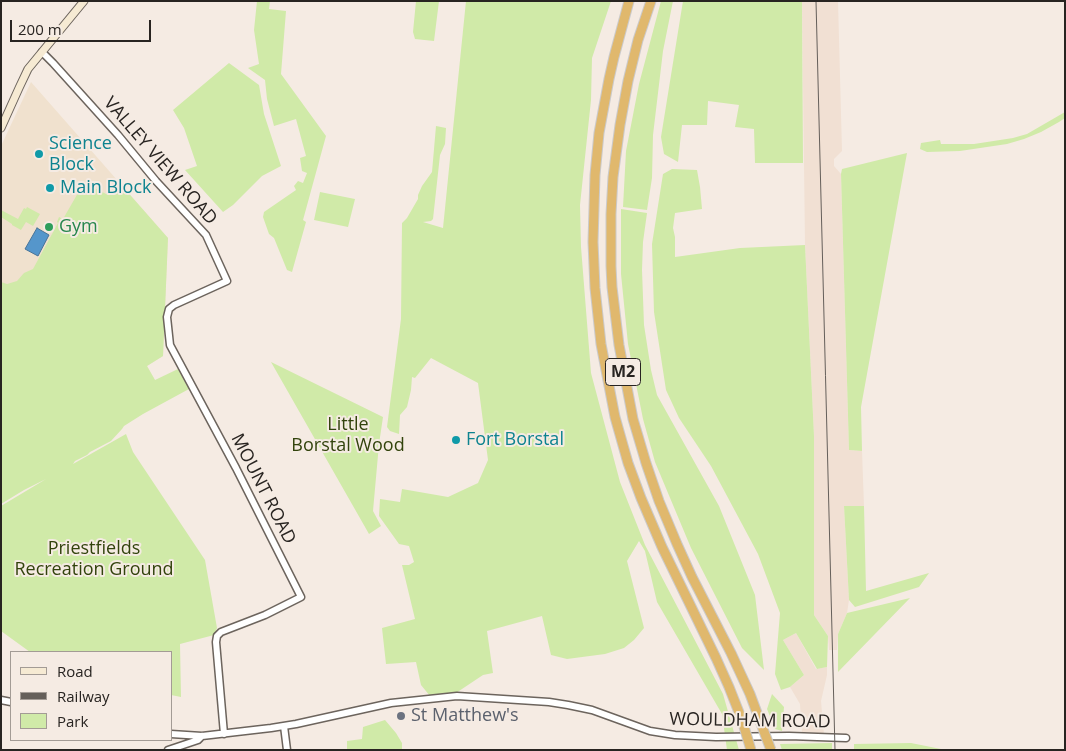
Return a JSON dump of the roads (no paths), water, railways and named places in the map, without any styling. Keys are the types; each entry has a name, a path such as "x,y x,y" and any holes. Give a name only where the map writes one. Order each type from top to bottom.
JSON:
{"highway":[{"name":"M2","path":"630,1 609,79 599,133 595,175 593,242 595,288 601,344 615,416 638,491 662,547 729,687 751,750"},
{"name":"M2","path":"651,1 638,40 628,81 620,125 614,177 611,214 611,260 618,345 633,419 659,501 688,569 750,694 771,750"}],"main road":[{"path":"1,128 28,69 84,1"}],"street":[{"name":"VALLEY VIEW ROAD","path":"42,52 206,235 216,255 227,281 174,305 169,309 167,317 170,345 197,395"},
{"name":"MOUNT ROAD","path":"197,395 301,597 270,613 221,632 217,638 224,734"},
{"name":"WOULDHAM ROAD","path":"202,736 284,726 391,703 457,696 568,705 592,710 650,731 675,735 846,738"},
{"path":"284,726 287,750"},
{"path":"172,734 202,736"},
{"path":"168,750 198,740 202,736"}],"water":[{"path":"37,228 49,235 38,256 25,249"}],"railway":[{"path":"816,1 835,750"}],"place":[{"name":"Science Block","path":"39,154"},
{"name":"Main Block","path":"50,188"},
{"name":"Gym","path":"49,227"},
{"name":"Fort Borstal","path":"456,440"},
{"name":"St Matthew's","path":"401,716"}],"park label":[{"name":"Little Borstal Wood","path":"348,435"},
{"name":"Priestfields Recreation Ground","path":"94,559"}]}
